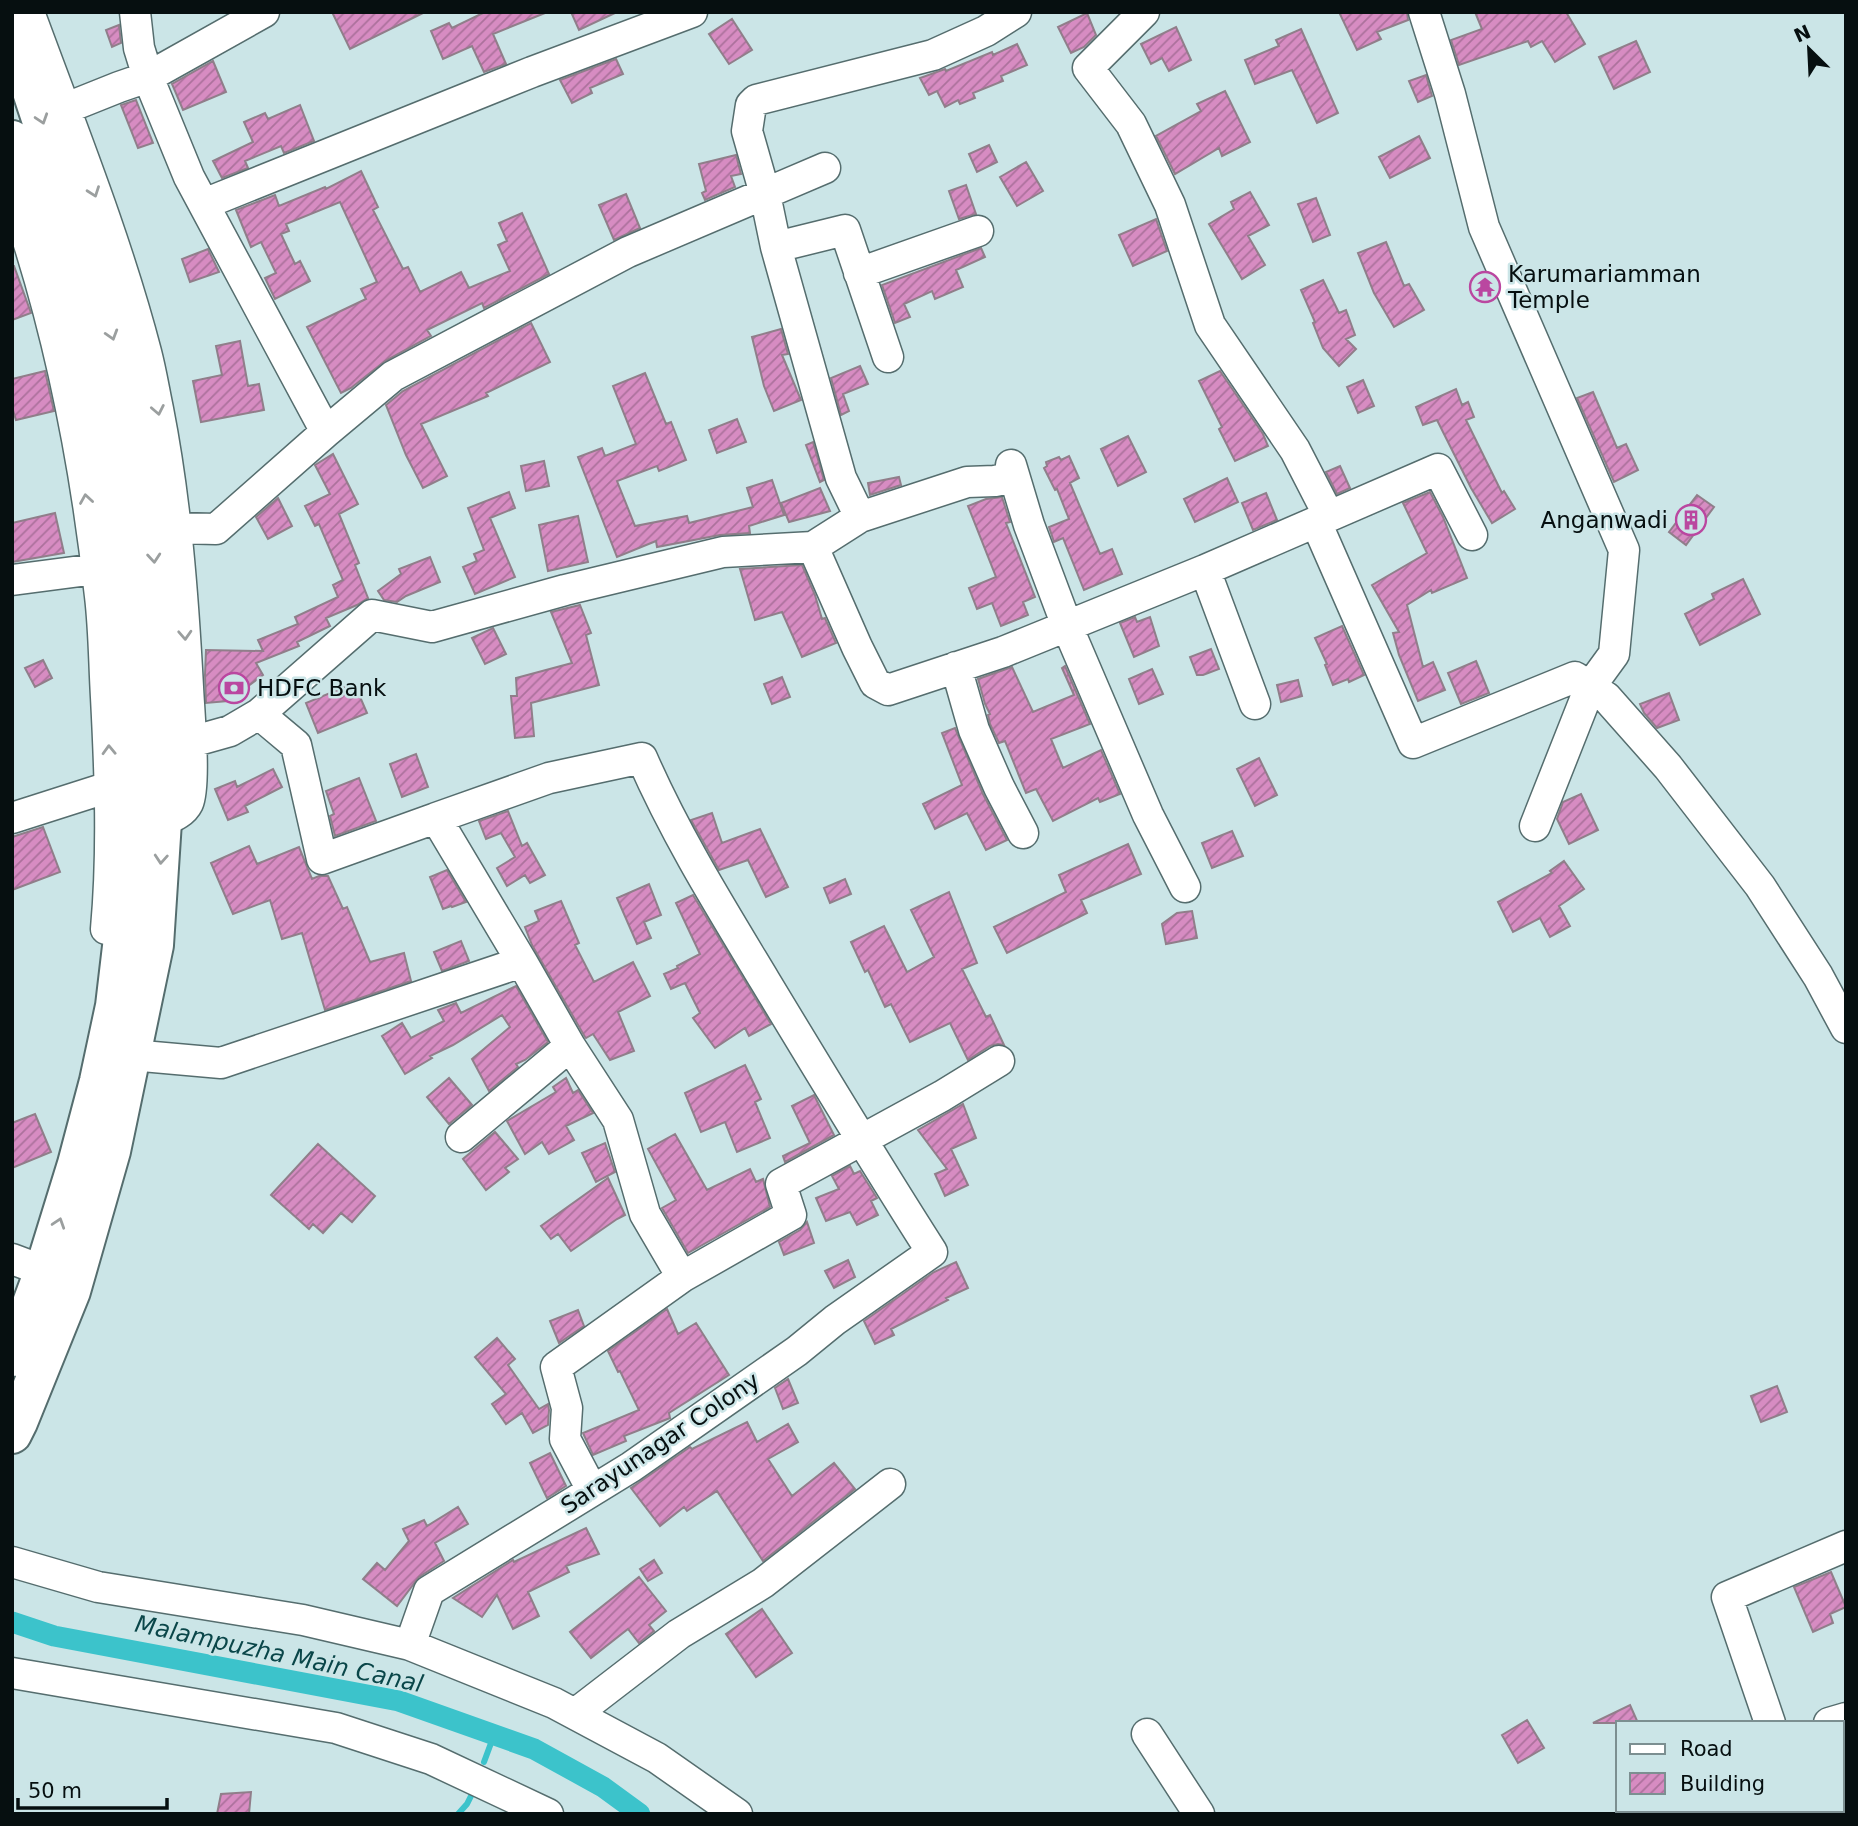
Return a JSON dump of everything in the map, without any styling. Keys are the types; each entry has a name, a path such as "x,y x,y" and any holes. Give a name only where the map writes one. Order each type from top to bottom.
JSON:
{"highway":[{"path":"12,31 114,340 150,512 167,744 154,945 111,1151 71,1291 12,1434"},
{"path":"12,140 46,219 79,324 100,404 130,593 136,753 136,804 131,870 115,1006 98,1086 77,1164 28,1265 12,1357"}],"street":[{"path":"29,12 112,242 147,353 167,455 183,600 191,782 188,803 178,815 163,821"},
{"path":"135,12 139,48 148,77 189,177 326,432"},
{"path":"64,109 148,77 264,12"},
{"path":"204,204 532,72 692,12"},
{"path":"859,517 841,478 776,247 765,194 747,131 751,105 756,100 933,55 986,31 1016,12"},
{"path":"1144,12 1088,68 1131,124 1170,205 1210,325 1296,450 1413,743 1575,677 1606,697 1668,767 1760,886 1818,976 1846,1028"},
{"path":"1424,12 1450,94 1484,227 1624,550 1615,654 1590,687 1535,826"},
{"path":"177,528 216,529 393,376 628,252 825,168"},
{"path":"12,193 25,279 54,331 72,412 100,598 111,855 104,949 90,1045 98,1086"},
{"path":"776,247 845,230 888,357"},
{"path":"859,273 978,231"},
{"path":"813,547 875,683 888,690 1003,652 1205,570 1438,469 1472,535"},
{"path":"191,742 230,731 269,705 372,615 432,627 565,590 723,552 813,547 859,517 967,482 995,481 1012,471 1067,626 1148,815 1185,887"},
{"path":"12,580 96,569"},
{"path":"1205,570 1255,704"},
{"path":"956,667 974,730 1023,834"},
{"path":"269,705 296,745 322,859 549,778 642,758 662,804 701,874 861,1140"},
{"path":"12,818 109,787"},
{"path":"436,818 570,1046 618,1120 645,1214 682,1277"},
{"path":"131,1055 221,1063 522,962"},
{"path":"461,1137 570,1046"},
{"path":"592,1490 565,1439 567,1408 556,1367 682,1277 791,1215 781,1184 999,1062"},
{"name":"Sarayunagar Colony","path":"410,1645 429,1591 642,1459 797,1351 835,1320 932,1252 861,1140"},
{"path":"575,1714 679,1634 764,1583 890,1484"},
{"path":"1769,1721 1727,1597 1846,1546"},
{"path":"12,1562 97,1587 303,1620 410,1645 554,1703 657,1758 737,1814"},
{"path":"12,1673 336,1728 431,1759 548,1814"},
{"path":"1147,1734 1199,1814"}],"building":[{"path":"332,12 425,12 350,49"},
{"path":"485,12 545,13 493,34 506,64 484,72 472,46 443,59 431,31 449,23 452,28"},
{"path":"571,12 617,12 579,30"},
{"path":"1339,12 1407,12 1408,20 1377,32 1381,39 1357,50"},
{"path":"1475,12 1566,12 1585,44 1555,62 1542,41 1531,47 1528,41 1459,65 1451,40 1482,29"},
{"path":"1087,13 1096,35 1084,47 1071,53 1058,27"},
{"path":"732,19 752,50 729,64 709,34"},
{"path":"119,25 121,43 112,47 106,30"},
{"path":"1176,27 1191,60 1169,71 1162,58 1151,64 1141,44"},
{"path":"1301,29 1338,113 1317,123 1292,70 1255,84 1245,60 1279,46 1276,40"},
{"path":"1636,41 1650,72 1614,89 1599,57"},
{"path":"1017,44 1027,65 1001,76 1003,81 973,93 975,98 960,104 958,100 945,107 937,91 929,95 920,78 945,69 946,71 992,52 993,55"},
{"path":"616,59 623,74 590,88 592,93 572,103 560,80"},
{"path":"213,61 226,92 183,110 172,84"},
{"path":"1426,75 1432,96 1418,102 1409,81"},
{"path":"1225,91 1250,142 1222,156 1219,148 1175,174 1156,136 1201,111 1197,104"},
{"path":"136,100 153,143 138,148 121,105"},
{"path":"300,105 314,141 284,153 281,146 245,161 248,168 222,178 213,161 253,142 244,122 265,113 268,119"},
{"path":"1419,136 1430,158 1390,178 1379,157"},
{"path":"989,145 997,162 977,172 969,154"},
{"path":"736,155 741,174 731,176 735,187 705,200 702,193 706,191 699,164"},
{"path":"1026,162 1043,191 1017,206 1000,177"},
{"path":"361,171 378,207 373,210 403,269 408,267 420,292 461,272 469,288 510,271 498,245 507,241 499,223 522,213 549,274 484,308 482,303 427,330 431,336 385,361 341,393 307,327 366,299 361,289 377,282 340,202 286,224 289,231 281,234 295,264 300,261 310,281 275,299 265,278 276,273 261,242 251,247 236,210 275,195 279,206 325,187 326,189"},
{"path":"966,185 976,214 959,219 949,191"},
{"path":"1250,192 1269,225 1248,236 1265,265 1242,279 1209,224 1234,209 1231,202"},
{"path":"626,194 640,228 614,240 599,205"},
{"path":"1316,198 1330,235 1313,242 1298,204"},
{"path":"1156,219 1167,251 1133,266 1119,235"},
{"path":"1386,242 1404,286 1409,284 1424,310 1394,327 1374,293 1358,253"},
{"path":"981,248 985,257 956,270 963,287 935,299 932,291 904,304 910,317 895,323 882,285"},
{"path":"208,249 219,272 190,282 182,259"},
{"path":"12,266 31,313 12,320"},
{"path":"1323,280 1339,313 1346,310 1355,335 1346,339 1356,349 1339,366 1323,348 1301,290"},
{"path":"531,323 550,362 486,393 488,396 421,424 447,476 423,488 386,405 403,391"},
{"path":"781,329 788,354 782,355 801,400 774,411 764,386 752,337"},
{"path":"240,341 248,386 259,384 264,410 201,422 193,381 222,375 216,346"},
{"path":"860,366 868,384 843,394 849,411 841,415 831,378"},
{"path":"45,371 54,411 16,420 12,407 12,379"},
{"path":"1220,371 1263,434 1268,446 1235,461 1199,381"},
{"path":"645,373 666,424 671,422 686,460 659,471 657,466 617,481 635,526 687,516 689,523 753,507 747,488 772,480 784,515 749,526 750,533 720,535 657,547 656,541 617,557 578,457 602,448 605,456 636,444 613,386"},
{"path":"1363,380 1374,406 1358,413 1347,387"},
{"path":"1456,389 1462,405 1468,402 1474,417 1466,420 1502,493 1504,491 1515,509 1492,523 1437,420 1423,425 1416,407"},
{"path":"1593,392 1617,448 1626,444 1638,470 1614,482 1577,398"},
{"path":"737,419 746,442 717,453 709,430"},
{"path":"1128,436 1146,472 1118,486 1101,449"},
{"path":"813,442 824,480 820,482 806,445"},
{"path":"333,454 358,504 339,514 359,563 355,565 368,598 326,618 330,626 297,642 299,646 256,663 263,675 228,701 206,703 206,650 263,651 258,640 298,624 295,617 338,597 333,585 343,580 319,524 315,526 305,506 330,494 315,465"},
{"path":"1069,456 1079,478 1070,483 1100,554 1112,549 1122,574 1084,590 1063,538 1054,542 1049,527 1069,519 1057,489 1055,490 1044,468 1047,466 1046,462"},
{"path":"544,461 549,486 526,491 521,466"},
{"path":"1340,466 1350,488 1337,494 1326,472"},
{"path":"899,477 901,485 870,495 868,483"},
{"path":"1227,478 1238,502 1195,522 1184,499"},
{"path":"820,488 830,511 789,522 781,503"},
{"path":"509,492 515,508 490,518 515,577 475,594 463,567 477,561 474,554 484,550 468,508"},
{"path":"1430,492 1467,578 1432,593 1431,590 1407,605 1423,667 1433,662 1445,690 1418,701 1399,655 1393,633 1399,632 1372,585 1427,553 1403,503"},
{"path":"1266,493 1277,520 1253,530 1242,503"},
{"name":"Anganwadi","path":"1697,495 1714,507 1686,545 1669,532"},
{"path":"1002,497 1010,522 1006,523 1035,597 1023,602 1028,615 1001,626 992,603 977,609 969,588 996,577 968,506 986,499"},
{"path":"278,498 292,526 268,539 256,517"},
{"path":"55,513 64,553 12,562 12,523"},
{"path":"578,516 588,562 548,571 539,525"},
{"path":"430,557 440,582 397,602 384,600 378,591 401,574 399,569"},
{"path":"802,565 822,619 825,618 836,643 802,657 782,612 755,620 740,569"},
{"path":"1743,579 1760,614 1700,645 1685,614 1714,599 1712,594"},
{"path":"580,605 591,633 586,635 599,685 531,703 534,736 515,738 511,696 517,696 516,678 572,663 551,612"},
{"path":"1135,617 1137,622 1150,617 1159,646 1134,657 1120,623"},
{"path":"1342,626 1364,675 1333,685 1315,638"},
{"path":"493,628 506,654 485,664 472,638"},
{"path":"1211,649 1219,669 1197,675 1190,657"},
{"path":"43,660 52,678 35,687 25,668"},
{"path":"1476,661 1489,693 1461,704 1448,673"},
{"path":"1065,666 1090,724 1051,739 1063,768 1101,750 1120,794 1100,802 1098,798 1053,821 1036,789 1026,793 1005,741 999,743 990,724 990,714 978,679 1012,667 1033,712 1074,695 1062,668"},
{"path":"1152,669 1163,694 1139,704 1129,679"},
{"path":"782,677 790,697 772,704 764,684"},
{"path":"1298,680 1302,696 1281,702 1277,685"},
{"path":"354,683 367,713 318,733 306,703"},
{"path":"1669,693 1679,720 1657,728 1640,704"},
{"path":"955,728 983,794 1007,840 986,850 967,813 935,829 923,804 962,785 942,733"},
{"path":"416,754 428,787 402,797 390,764"},
{"path":"1259,758 1277,795 1255,806 1237,769"},
{"path":"273,769 282,787 245,806 248,812 228,820 215,789 235,781 237,787"},
{"path":"359,778 376,821 335,836 330,816 334,814 326,791"},
{"path":"1581,794 1598,830 1569,844 1557,819 1563,802"},
{"path":"508,811 522,846 527,843 545,875 530,883 525,875 507,886 497,868 515,857 501,833 486,839 479,821"},
{"path":"712,813 722,843 760,829 788,887 766,897 748,860 719,870 691,820"},
{"path":"43,827 60,872 12,890 12,837"},
{"path":"1232,831 1243,856 1212,868 1202,843"},
{"path":"1128,844 1141,874 1081,900 1087,913 1007,953 994,927 1066,892 1059,875"},
{"path":"249,846 257,864 299,847 312,879 328,876 343,909 347,907 370,962 404,953 411,981 325,1010 302,933 282,939 270,900 233,914 211,863"},
{"path":"1564,861 1584,889 1559,906 1570,926 1550,937 1540,918 1513,932 1498,902 1552,873 1550,871"},
{"path":"447,870 466,902 443,909 430,877"},
{"path":"845,879 851,894 830,903 824,888"},
{"path":"649,884 661,915 644,922 651,938 637,944 617,898"},
{"path":"949,892 977,963 962,969 986,1017 990,1015 1004,1045 990,1046 968,1060 950,1023 910,1042 891,1004 885,1007 851,942 884,926 907,972 934,957 911,910"},
{"path":"693,895 771,1024 749,1036 745,1028 715,1048 693,1018 700,1013 685,983 671,989 664,974 700,954 676,903"},
{"path":"561,901 579,943 575,945 594,982 633,962 650,996 618,1012 634,1051 610,1060 593,1034 585,1037 532,945 525,927 539,921 535,911"},
{"path":"1192,911 1197,938 1166,944 1162,924 1177,913"},
{"path":"461,941 469,961 442,971 434,952"},
{"path":"516,986 548,1042 516,1064 518,1067 489,1091 472,1059 510,1027 502,1015 430,1056 432,1058 405,1074 382,1036 402,1023 411,1038 444,1021 438,1010 456,1003 461,1013"},
{"path":"745,1065 761,1099 755,1102 770,1138 737,1152 725,1122 701,1132 685,1093"},
{"path":"449,1078 472,1105 449,1124 427,1097"},
{"path":"566,1078 573,1093 578,1090 593,1113 566,1126 574,1140 549,1154 542,1142 525,1154 507,1121 556,1092 553,1087"},
{"path":"814,1095 834,1135 785,1162 783,1156 810,1143 792,1106"},
{"path":"963,1104 976,1138 951,1149 968,1185 945,1196 935,1174 947,1169 918,1130"},
{"path":"35,1114 51,1152 12,1168 12,1123"},
{"path":"495,1132 518,1159 505,1168 509,1172 486,1190 463,1159"},
{"path":"675,1134 707,1190 750,1169 756,1182 763,1179 770,1207 688,1253 662,1208 676,1200 648,1149"},
{"path":"605,1143 615,1172 596,1182 582,1153"},
{"path":"318,1144 375,1196 352,1222 341,1213 323,1233 313,1224 309,1229 271,1195"},
{"path":"850,1166 854,1174 860,1171 877,1198 871,1201 878,1215 857,1225 850,1212 826,1221 816,1198 839,1189 832,1176"},
{"path":"608,1178 625,1215 571,1251 558,1234 551,1239 541,1226"},
{"path":"807,1222 814,1243 784,1255 779,1242 800,1230"},
{"path":"848,1260 855,1277 834,1288 825,1271"},
{"path":"956,1262 968,1288 891,1329 894,1335 875,1344 864,1321 934,1272"},
{"path":"667,1309 678,1334 696,1323 729,1375 669,1413 670,1418 624,1436 626,1441 593,1455 583,1433 639,1410 608,1351"},
{"path":"578,1310 584,1326 559,1343 550,1321"},
{"path":"497,1338 515,1359 508,1365 539,1409 548,1404 548,1425 533,1433 522,1413 506,1424 492,1404 506,1394 475,1357"},
{"path":"788,1379 798,1403 783,1409 775,1388"},
{"path":"1777,1386 1787,1412 1761,1422 1751,1396"},
{"path":"747,1422 757,1442 788,1424 798,1442 768,1459 792,1496 834,1463 855,1489 763,1561 717,1491 687,1511 684,1507 660,1526 631,1488 690,1447 692,1449"},
{"path":"550,1453 566,1486 547,1498 530,1463"},
{"path":"458,1507 468,1524 435,1543 444,1561 419,1577 397,1606 363,1579 377,1563 385,1570 409,1541 403,1529 424,1520 427,1526"},
{"path":"586,1528 599,1554 566,1566 569,1572 528,1592 539,1616 513,1629 497,1595 482,1617 453,1598 513,1560 514,1562"},
{"path":"654,1560 662,1573 648,1581 640,1569"},
{"path":"1831,1572 1846,1607 1830,1614 1833,1623 1813,1632 1794,1587"},
{"path":"639,1577 666,1611 649,1625 654,1631 639,1643 628,1629 591,1658 570,1632"},
{"path":"762,1609 792,1653 756,1677 726,1634"},
{"path":"1630,1705 1637,1721 1616,1723 1593,1723"},
{"path":"1527,1720 1544,1748 1518,1763 1502,1735"},
{"path":"251,1792 249,1814 217,1814 221,1794"}],"waterway":[{"name":"Malampuzha Main Canal","path":"12,1622 54,1636 399,1701 534,1749 603,1787 640,1814"},
{"path":"484,1762 494,1735"},
{"path":"458,1814 471,1796"}],"place":[{"name":"Karumariamman Temple","path":"1485,287"},
{"name":"Anganwadi","path":"1691,520"},
{"name":"HDFC Bank","path":"234,688"}]}
